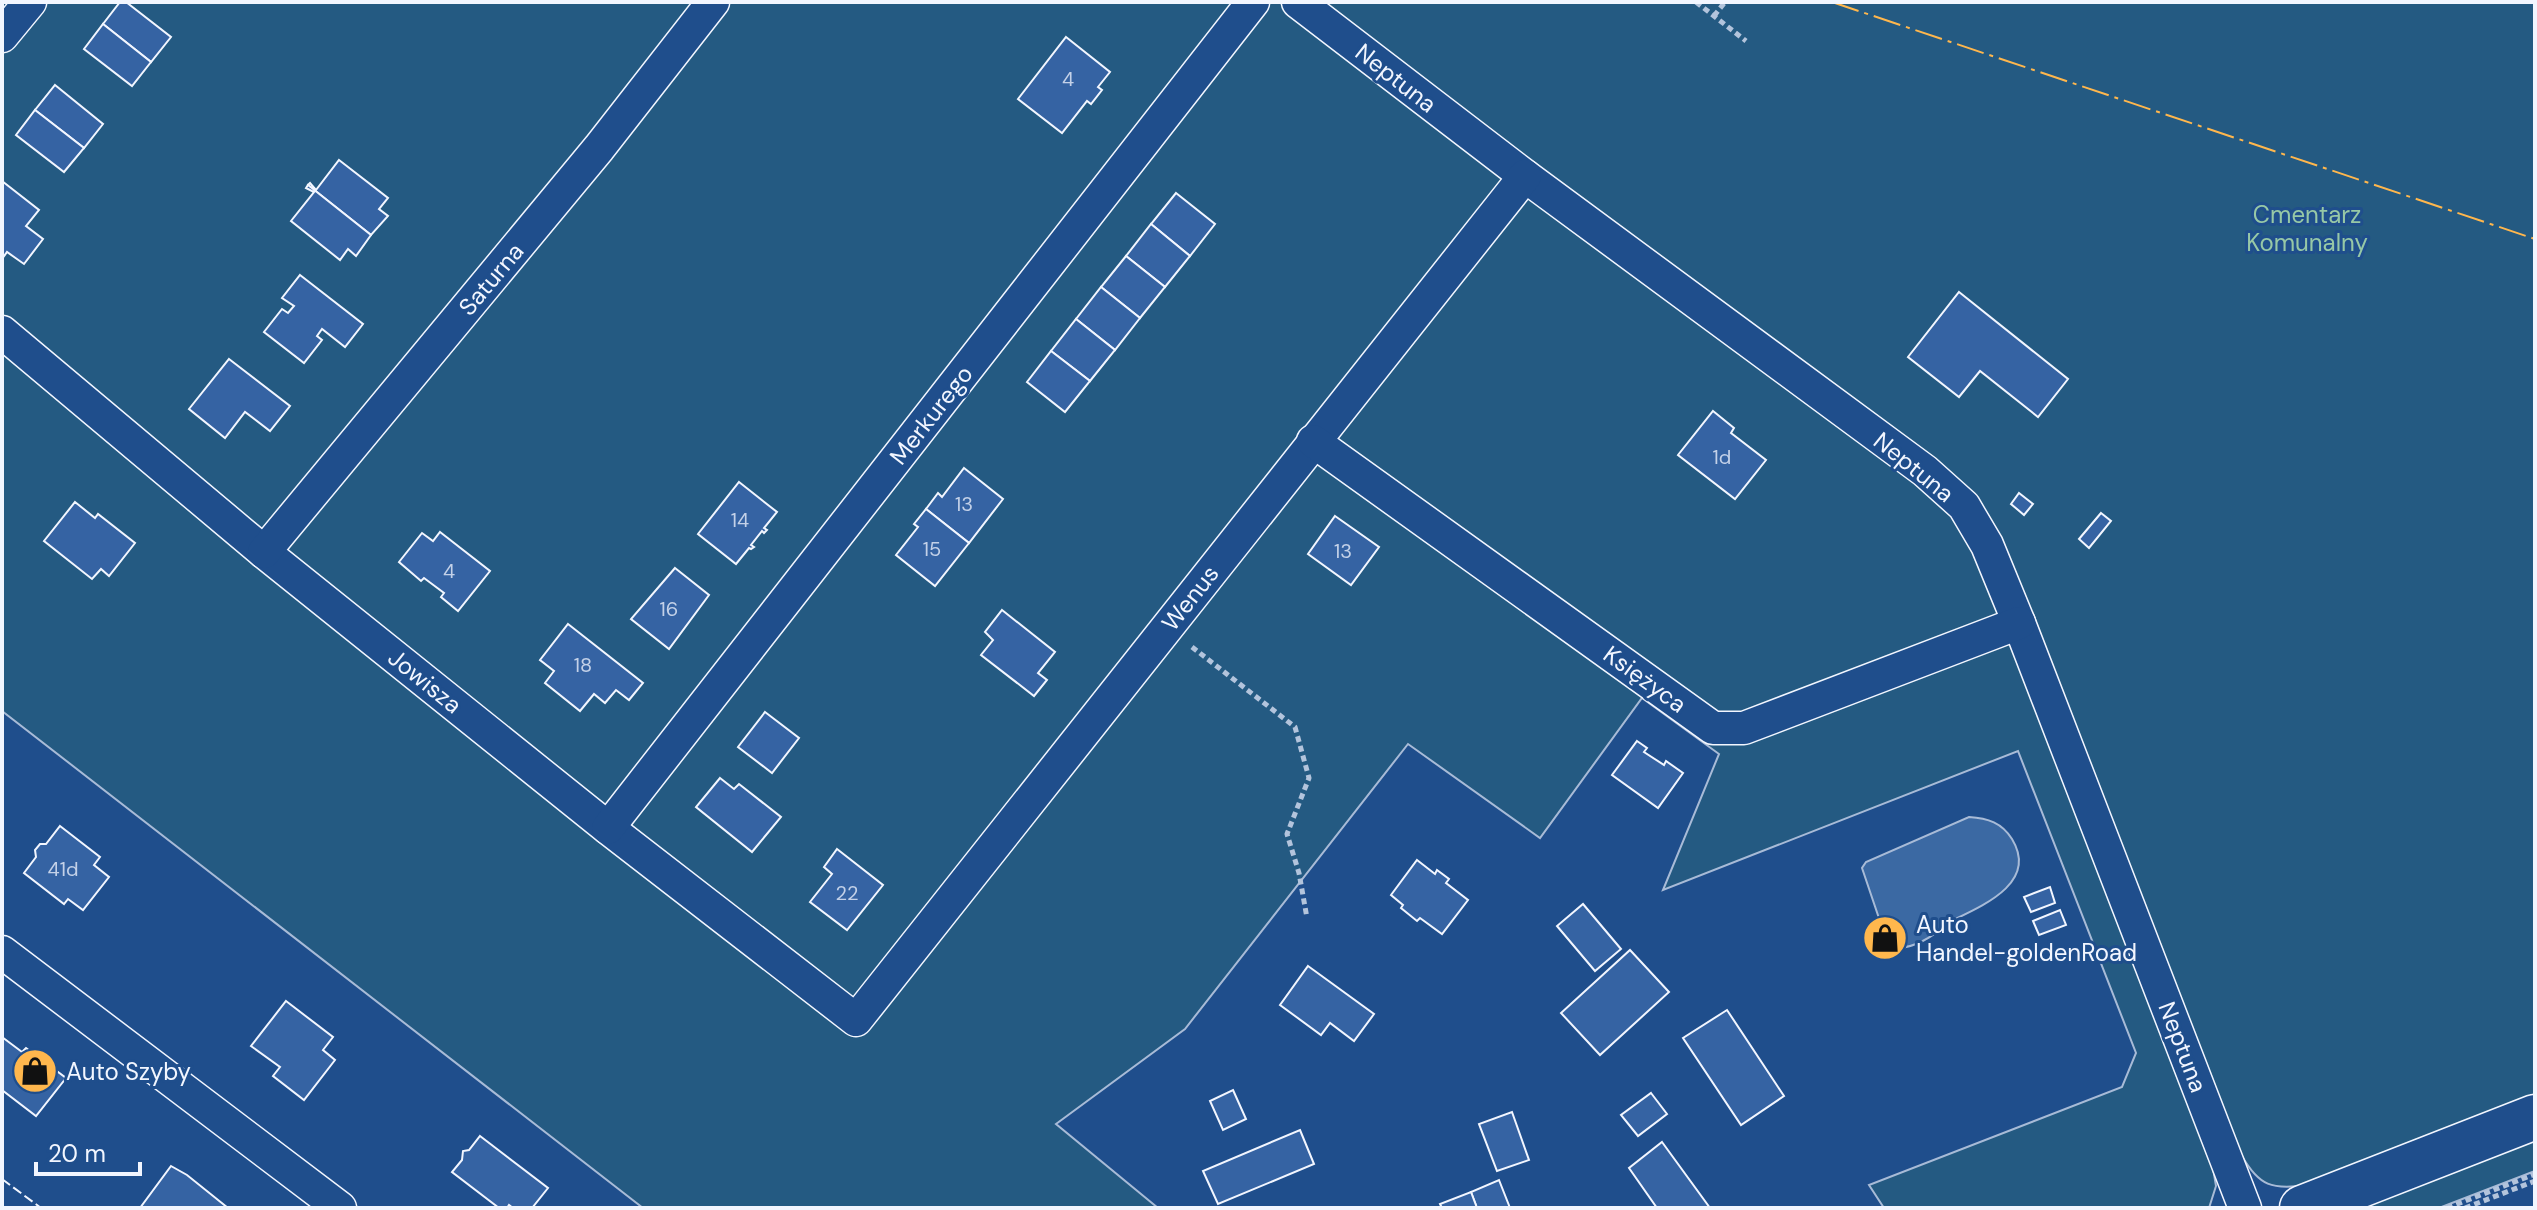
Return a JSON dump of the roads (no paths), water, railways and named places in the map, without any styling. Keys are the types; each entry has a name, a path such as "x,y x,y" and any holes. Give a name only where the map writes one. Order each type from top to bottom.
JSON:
{"street":[{"path":"2,36 30,2"},
{"name":"Saturna","path":"264,552 599,148 713,2"},
{"name":"Merkurego","path":"608,828 1253,2"},
{"name":"Neptuna","path":"1298,2 1525,176 1925,471 1964,506 1987,545 2019,623 2245,1208"},
{"name":"Wenus","path":"856,1020 1525,176"},
{"name":"Jowisza","path":"2,332 264,552 608,828 856,1020"},
{"name":"Księżyca","path":"1313,441 1713,728 1744,728 2019,623"},
{"path":"2,952 340,1208"},
{"path":"2302,1208 2535,1117"}],"place":[{"name":"Auto Handel-goldenRoad","path":"1885,938"},
{"name":"Auto Szyby","path":"35,1071"}],"park label":[{"name":"Cmentarz Komunalny","path":"2307,228"}]}
